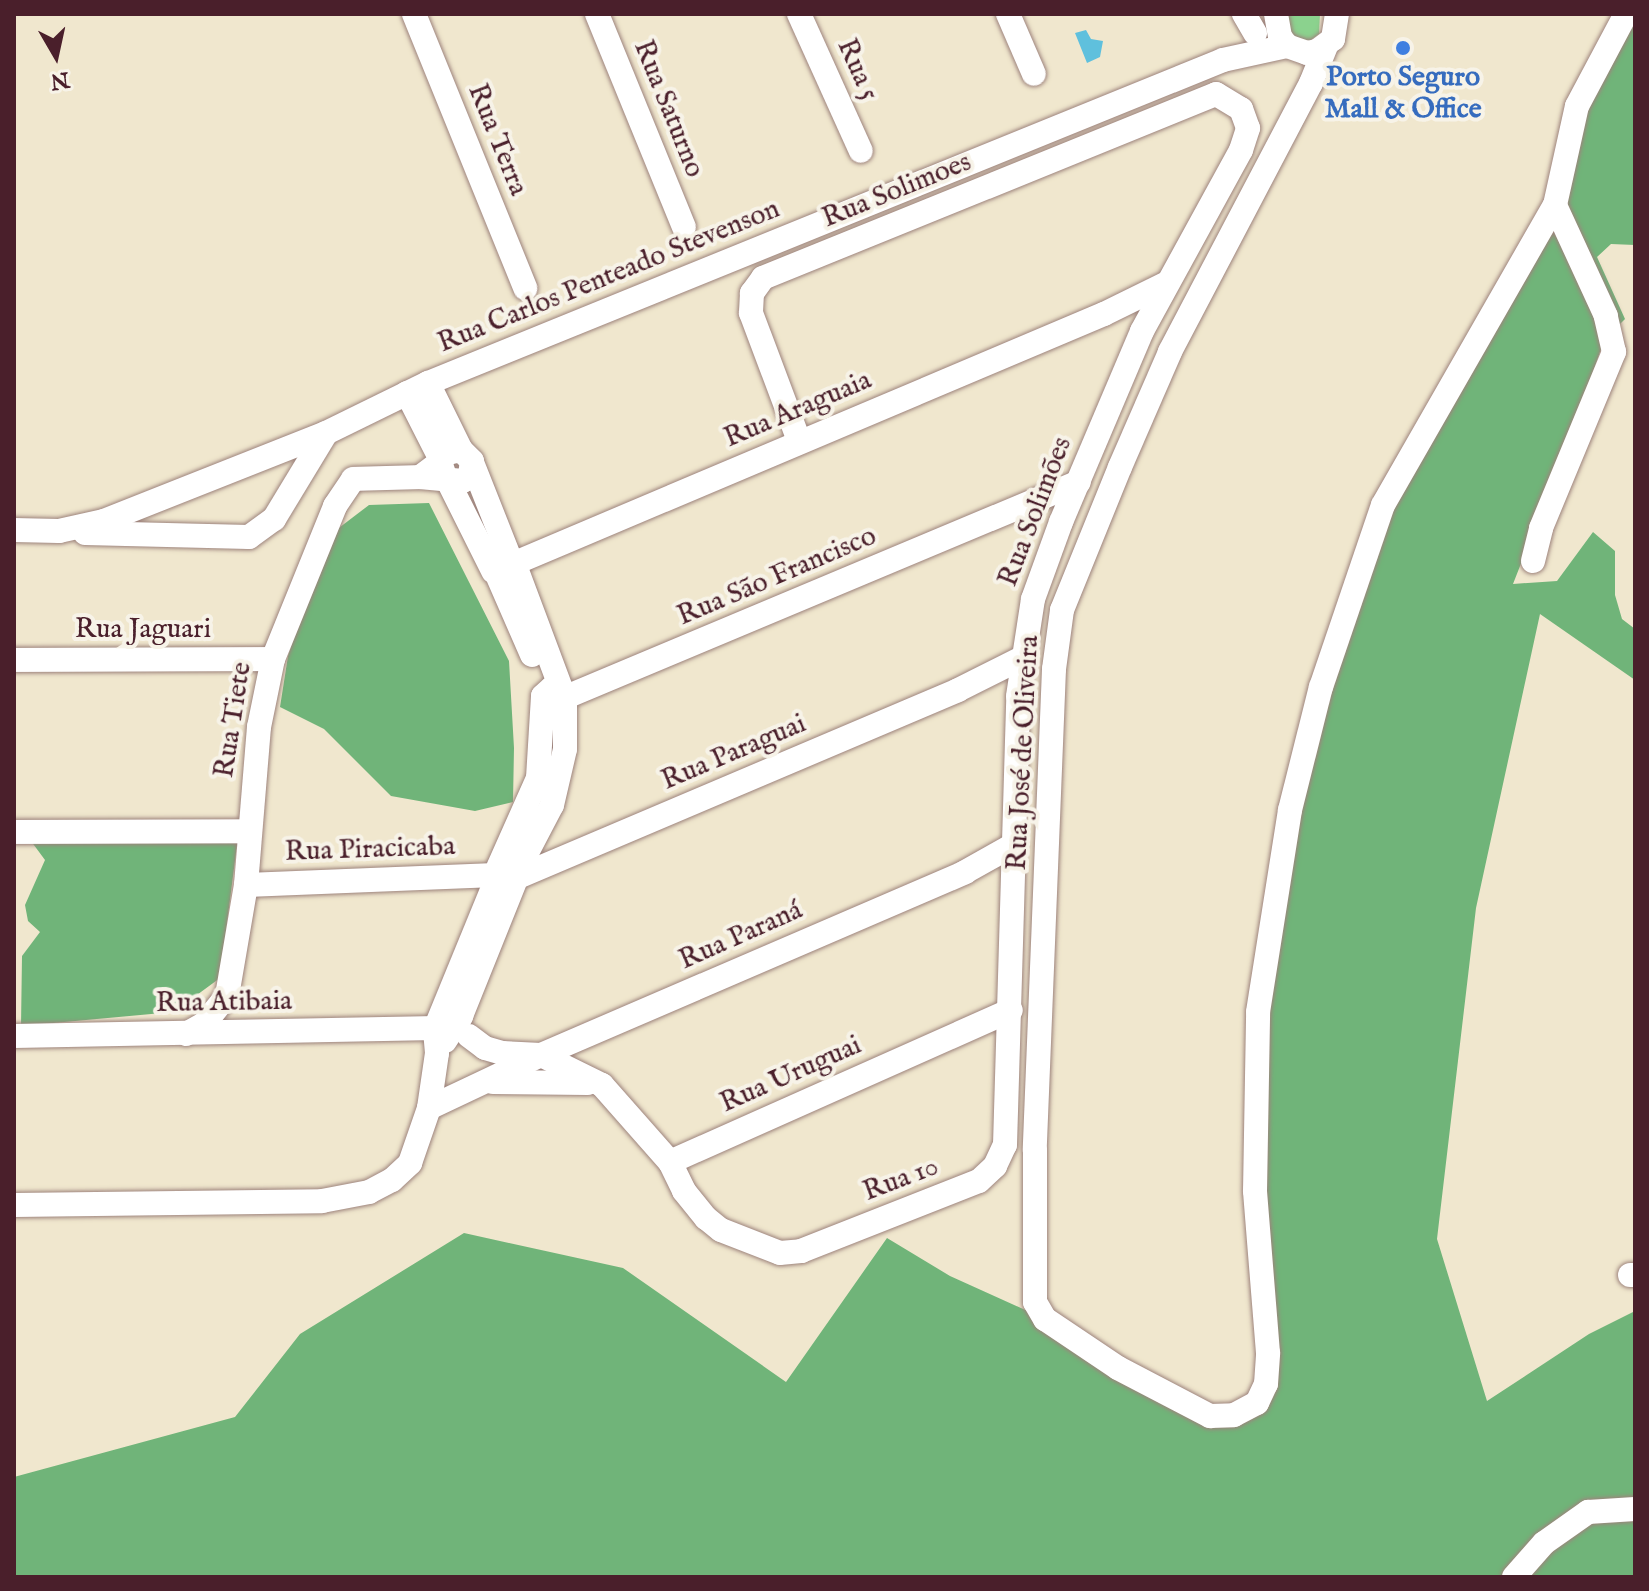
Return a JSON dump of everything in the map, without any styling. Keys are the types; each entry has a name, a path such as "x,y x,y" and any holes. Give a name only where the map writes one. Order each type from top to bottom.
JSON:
{"street":[{"name":"Rua Terra","path":"414,14 525,288"},
{"name":"Rua Saturno","path":"597,14 684,227"},
{"name":"Rua 5","path":"799,14 861,151"},
{"path":"1008,14 1034,74"},
{"name":"Rua José de Oliveira","path":"1339,16 1337,31 1326,46 1300,103 1170,352 1062,610 1054,669 1035,1150 1035,1302 1045,1319 1118,1368 1210,1416 1234,1415 1257,1403 1266,1384 1268,1353 1255,1191 1258,1012 1275,895 1304,748 1341,624 1383,505 1555,205 1577,106 1626,14"},
{"path":"1276,15 1275,27 1292,48 1300,103"},
{"name":"Rua Carlos Penteado Stevenson","path":"1223,60 1249,24 1276,15"},
{"name":"Rua Carlos Penteado Stevenson","path":"14,530 59,531 104,521 326,433 418,388 1223,60 1292,48 1317,51 1326,46"},
{"name":"Rua Solimões","path":"1005,1145 1018,696 1033,599 1061,522 1142,331 1241,150 1248,128 1241,109 1216,94"},
{"name":"Rua Solimoes","path":"799,441 751,313 752,293 763,278 1216,94"},
{"path":"1533,561 1541,528 1614,352 1606,316 1555,205"},
{"name":"Rua Araguaia","path":"506,567 1104,314 1165,284"},
{"path":"1104,314 1142,331"},
{"path":"14,1205 322,1201 369,1192 392,1180 410,1163 449,1036 538,778 556,699 535,661 506,567 451,466 418,388"},
{"path":"59,531 249,537 274,519 326,433"},
{"name":"Rua Tiete","path":"186,1034 204,1024 227,996 246,885 248,831 259,727 273,659 335,506 353,479 420,477 451,466"},
{"name":"Rua São Francisco","path":"556,699 1079,482"},
{"path":"1012,511 1061,522"},
{"name":"Rua Paraguai","path":"507,875 974,683 1022,658"},
{"name":"Rua Jaguari","path":"14,660 273,659"},
{"path":"974,683 1018,696"},
{"path":"14,832 248,831"},
{"name":"Rua Paraná","path":"429,1108 541,1055 965,872 1015,844"},
{"path":"965,872 1015,878"},
{"name":"Rua Piracicaba","path":"246,885 507,875"},
{"name":"Rua Uruguai","path":"670,1162 1011,1010"},
{"path":"598,1032 591,1048 591,1065 602,1085 670,1162"},
{"name":"Rua Atibaia","path":"14,1036 449,1036"},
{"path":"449,1036 486,1063 485,1082 543,1080 602,1085"},
{"name":"Rua Paraná","path":"449,1036 502,1053 541,1055"},
{"name":"Rua Uruguai","path":"937,1043 1010,1038"},
{"path":"541,1055 602,1085"},
{"name":"Rua 10","path":"670,1162 684,1191 706,1218 721,1230 780,1253 801,1251 979,1181 995,1166 1005,1145"},
{"path":"1514,1577 1544,1543 1588,1512 1635,1509"}],"green space":[{"path":"1283,14 1320,14 1319,34 1308,42 1296,43"},
{"path":"1635,14 1635,245 1611,244 1597,257 1625,319 1604,340 1575,425 1513,584 1557,581 1593,532 1615,551 1615,595 1622,619 1635,629 1635,680 1540,614 1476,908 1437,1239 1487,1401 1589,1334 1635,1311 1635,1577 14,1577 14,1477 235,1417 300,1334 464,1233 623,1268 786,1382 887,1238 950,1276 1045,1319 1210,1416 1257,1403 1272,909 1361,563 1555,205 1577,106"},
{"path":"429,503 509,661 514,748 513,802 475,811 391,796 324,729 280,707 288,656 327,537 369,505"},
{"path":"28,837 238,837 220,978 190,1000 162,1013 21,1026 22,956 40,932 28,921 25,905 45,860"}],"water":[{"path":"1086,30 1091,39 1103,41 1100,57 1087,63 1075,33"}],"place":[{"name":"Porto Seguro Mall & Office","path":"1403,48"}]}
